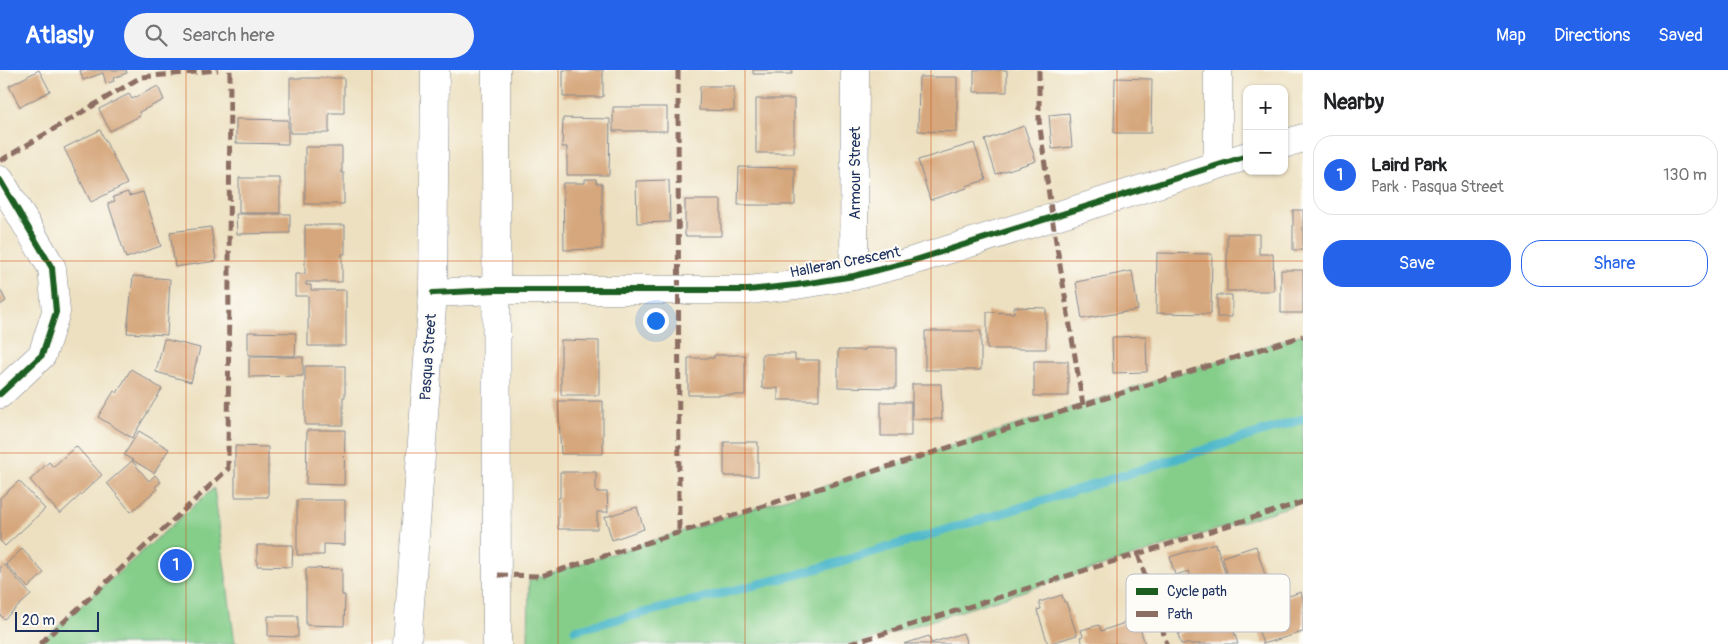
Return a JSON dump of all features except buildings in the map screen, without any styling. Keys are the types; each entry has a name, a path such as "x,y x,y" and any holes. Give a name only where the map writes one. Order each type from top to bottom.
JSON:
{"street":[{"name":"Pasqua Street","path":"407,644 432,293 435,70"},
{"path":"496,70 495,290 498,644"},
{"name":"Armour Street","path":"854,276 855,70"},
{"path":"1218,70 1218,165"},
{"path":"1288,143 1303,138"},
{"name":"Halleran Crescent","path":"432,293 495,290 748,290 854,276 909,262 1243,157"},
{"path":"0,180 52,268 56,312 42,355 0,394"}],"green space":[{"path":"1303,334 1303,502 858,644 528,644 529,580"},
{"path":"214,488 235,643 245,644 38,644"}],"waterway":[{"path":"575,630 796,575 1006,512 1303,419"}],"marked path":[{"path":"0,161 141,77 218,70"},
{"path":"40,644 228,469 230,70"},
{"path":"678,70 679,532"},
{"path":"1039,70 1039,120 1052,217 1083,405"},
{"path":"498,575 541,576 1303,336"},
{"path":"850,644 1303,502"},
{"path":"1138,554 1144,574"},
{"path":"1163,632 1167,644"}],"cycle path":[{"path":"433,293 495,290 748,290 854,276 909,262 1243,157"},
{"path":"0,180 52,268 56,312 42,355 0,394"}],"place":[{"name":"Laird Park","path":"176,565"}]}
